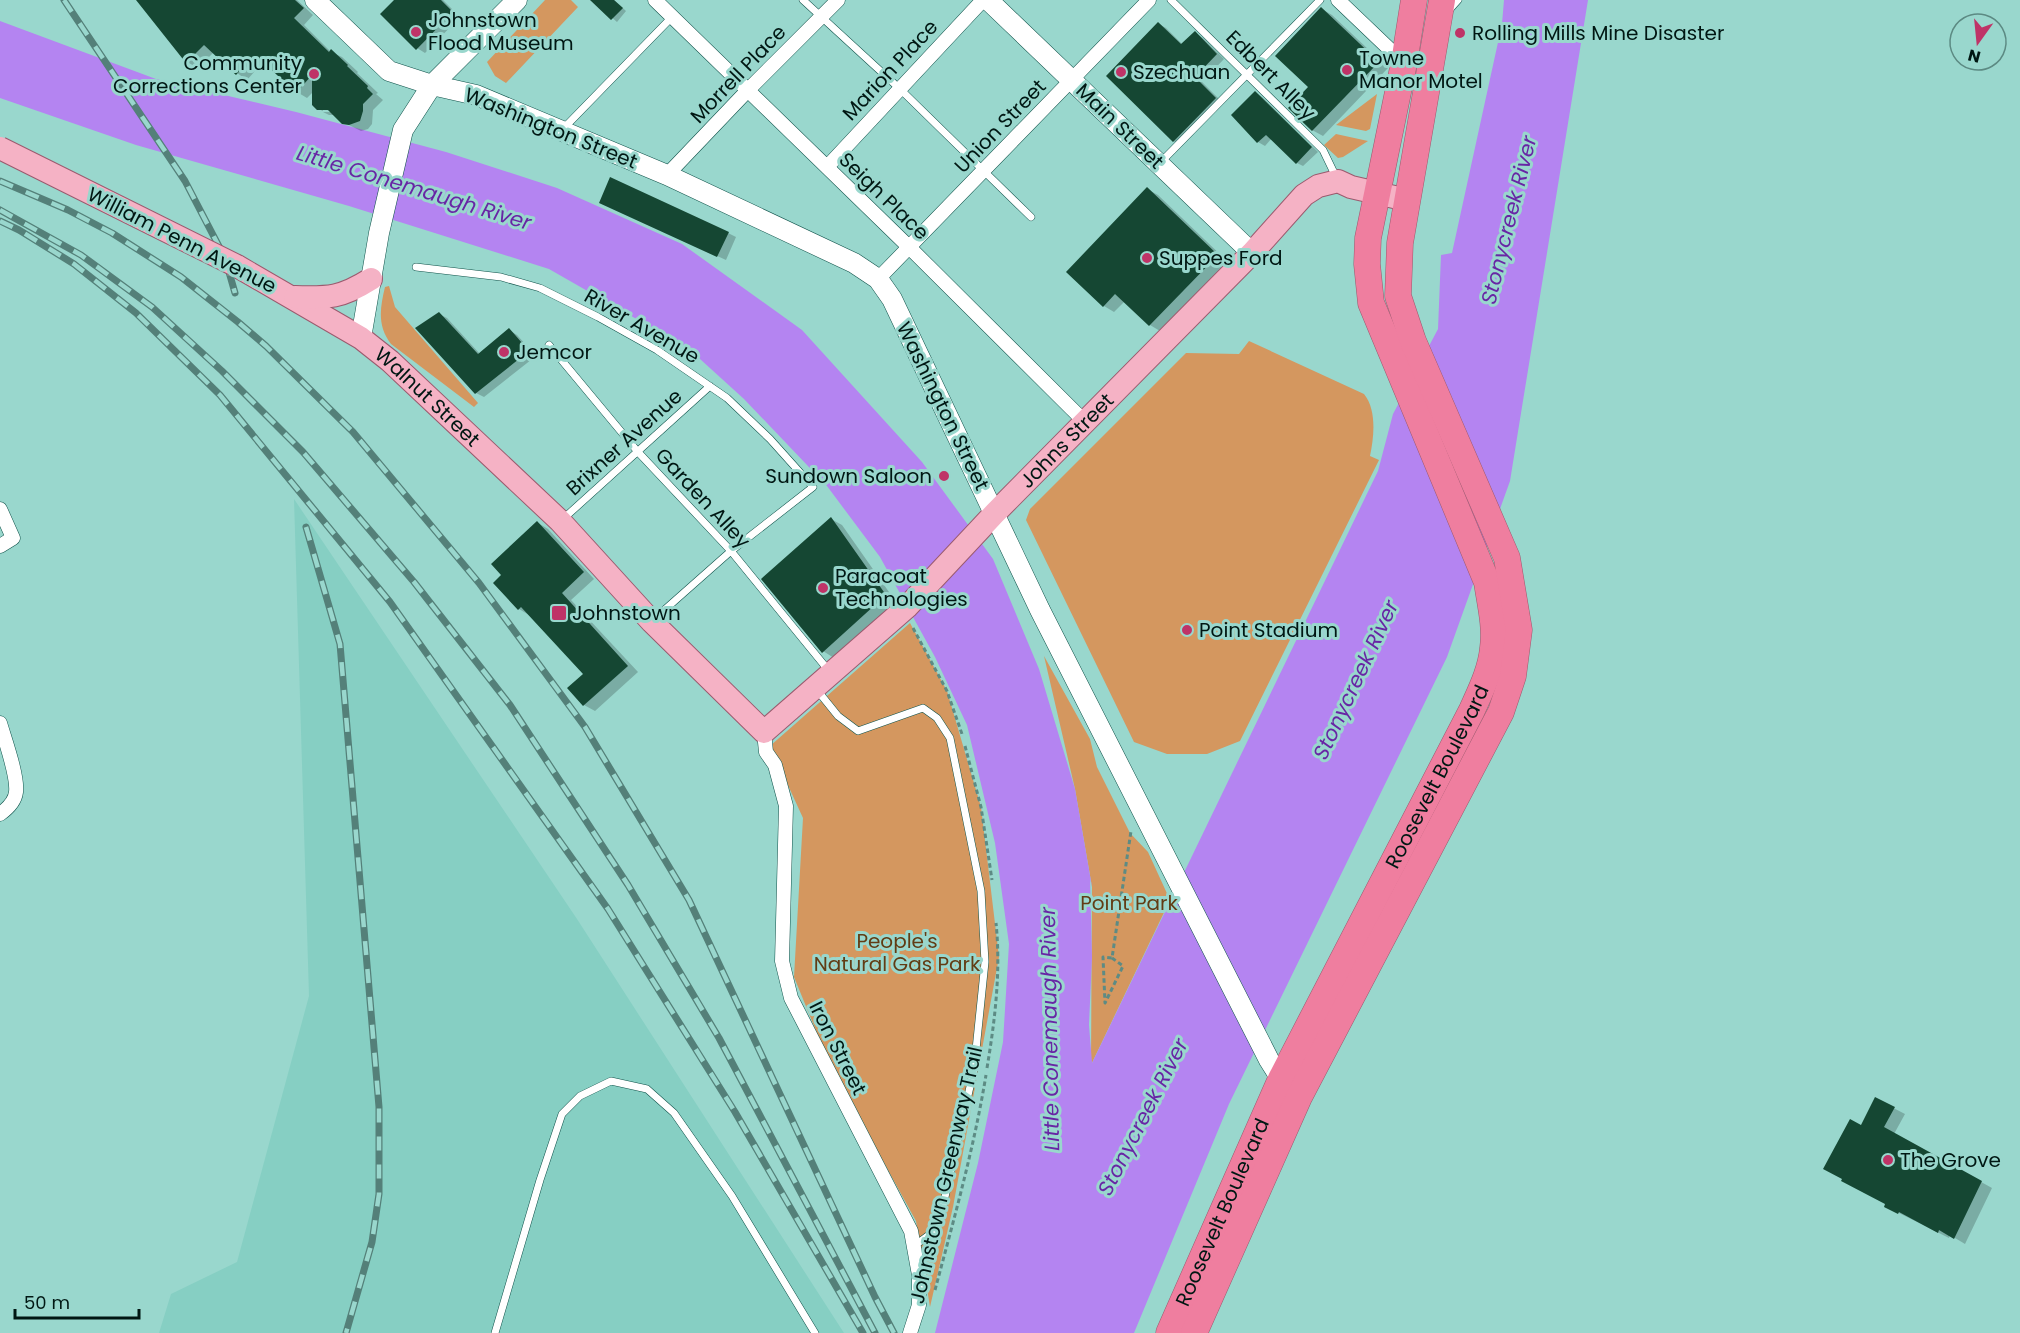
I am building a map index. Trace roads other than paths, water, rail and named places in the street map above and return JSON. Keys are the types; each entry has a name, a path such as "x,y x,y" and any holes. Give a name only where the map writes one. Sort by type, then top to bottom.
{"highway":[{"path":"1378,195 1414,0"},
{"path":"1407,200 1441,10"},
{"name":"Roosevelt Boulevard","path":"1169,1333 1283,1079 1472,710 1485,680 1493,647 1488,582 1371,303 1367,264 1368,238 1378,195"},
{"name":"Roosevelt Boulevard","path":"1194,1333 1283,1079 1501,712 1513,676 1519,630 1507,558 1413,341 1398,296 1400,243 1407,200"}],"main road":[{"name":"Washington Street","path":"315,0 389,71 432,85 476,95 667,175 854,263 878,279 892,299 1040,610 1173,873 1283,1079"},
{"name":"Walnut Street","path":"517,0 432,85 403,130 379,233 360,338 390,361 560,521 651,622 764,732"},
{"name":"Main Street","path":"988,0 1252,252"},
{"name":"William Penn Avenue","path":"0,148 237,266 360,338"},
{"path":"1338,181 1378,195 1407,200"},
{"name":"Johns Street","path":"764,732 905,608 995,513 1252,252 1304,195 1318,186 1338,181"},
{"path":"290,297 336,297 353,291 371,279"}],"street":[{"name":"Seigh Place","path":"655,0 1085,422"},
{"name":"Morrell Place","path":"667,175 838,0"},
{"name":"Marion Place","path":"826,167 983,0"},
{"name":"Union Street","path":"878,279 1149,0"},
{"path":"1338,0 1404,63"},
{"path":"0,509 13,538 0,546"},
{"path":"0,723 16,783 16,794 2,813"},
{"name":"Iron Street","path":"764,732 766,752 775,765 786,806 782,961 791,998 911,1231 919,1275 920,1305 910,1333"}],"lane":[{"path":"803,0 900,88 985,169 1031,217"},
{"name":"Edbert Alley","path":"1171,0 1323,150 1338,181"},
{"path":"1159,164 1320,0"},
{"path":"1441,10 1458,0"},
{"path":"562,131 672,17"},
{"name":"River Avenue","path":"416,267 501,277 540,288 657,350 727,398 770,439 813,487 731,551"},
{"name":"Garden Alley","path":"549,345 638,452 731,551 823,681 838,716 858,731 923,708 937,718 950,738 981,891 985,963 974,1069 940,1219 933,1232 914,1246"},
{"name":"Brixner Avenue","path":"560,521 710,386"},
{"path":"651,622 731,551"},
{"path":"495,1333 562,1114 580,1096 611,1081 647,1089 674,1113 732,1196 815,1333"}],"water":[{"path":"1504,0 1588,0 1510,481 1447,657 1229,1104 1134,1333 935,1333 978,1163 1003,1042 1009,944 995,843 967,725 935,657 880,557 827,486 744,399 689,349 549,269 349,206 136,145 0,98 0,21 156,79 296,112 446,152 557,188 682,244 802,330 922,462 993,559 1039,669 1075,789 1092,887 1090,879 1092,957 1089,1025 1092,1063 1378,471 1393,414 1438,329 1441,255 1452,253 1502,24"}],"railway":[{"path":"64,0 185,181 225,258 235,293"},
{"path":"0,181 68,210 112,233 181,277 238,322 266,346 353,432 479,583 585,727 689,900 894,1333"},
{"path":"0,210 81,255 152,307 222,371 303,452 414,582 510,705 628,885 719,1038 875,1333"},
{"path":"0,221 74,264 136,313 220,395 390,602 608,909 735,1112 863,1333"},
{"path":"306,527 340,644 379,1107 379,1194 372,1242 346,1333"}],"place":[{"name":"Johnstown Flood Museum","path":"416,32"},
{"name":"Rolling Mills Mine Disaster","path":"1460,33"},
{"name":"Towne Manor Motel","path":"1347,70"},
{"name":"Szechuan","path":"1121,72"},
{"name":"Community Corrections Center","path":"314,74"},
{"name":"Suppes Ford","path":"1147,258"},
{"name":"Jemcor","path":"504,352"},
{"name":"Sundown Saloon","path":"944,476"},
{"name":"Paracoat Technologies","path":"823,588"},
{"name":"Johnstown","path":"559,613"},
{"name":"Point Stadium","path":"1187,630"},
{"name":"The Grove","path":"1888,1160"}],"water label":[{"name":"Little Conemaugh River","path":"414,188"},
{"name":"Stonycreek River","path":"1509,220"},
{"name":"Stonycreek River","path":"1356,680"},
{"name":"Little Conemaugh River","path":"1050,1029"},
{"name":"Stonycreek River","path":"1143,1117"}],"park label":[{"name":"Point Park","path":"1129,903"},
{"name":"People's Natural Gas Park","path":"897,952"}]}
